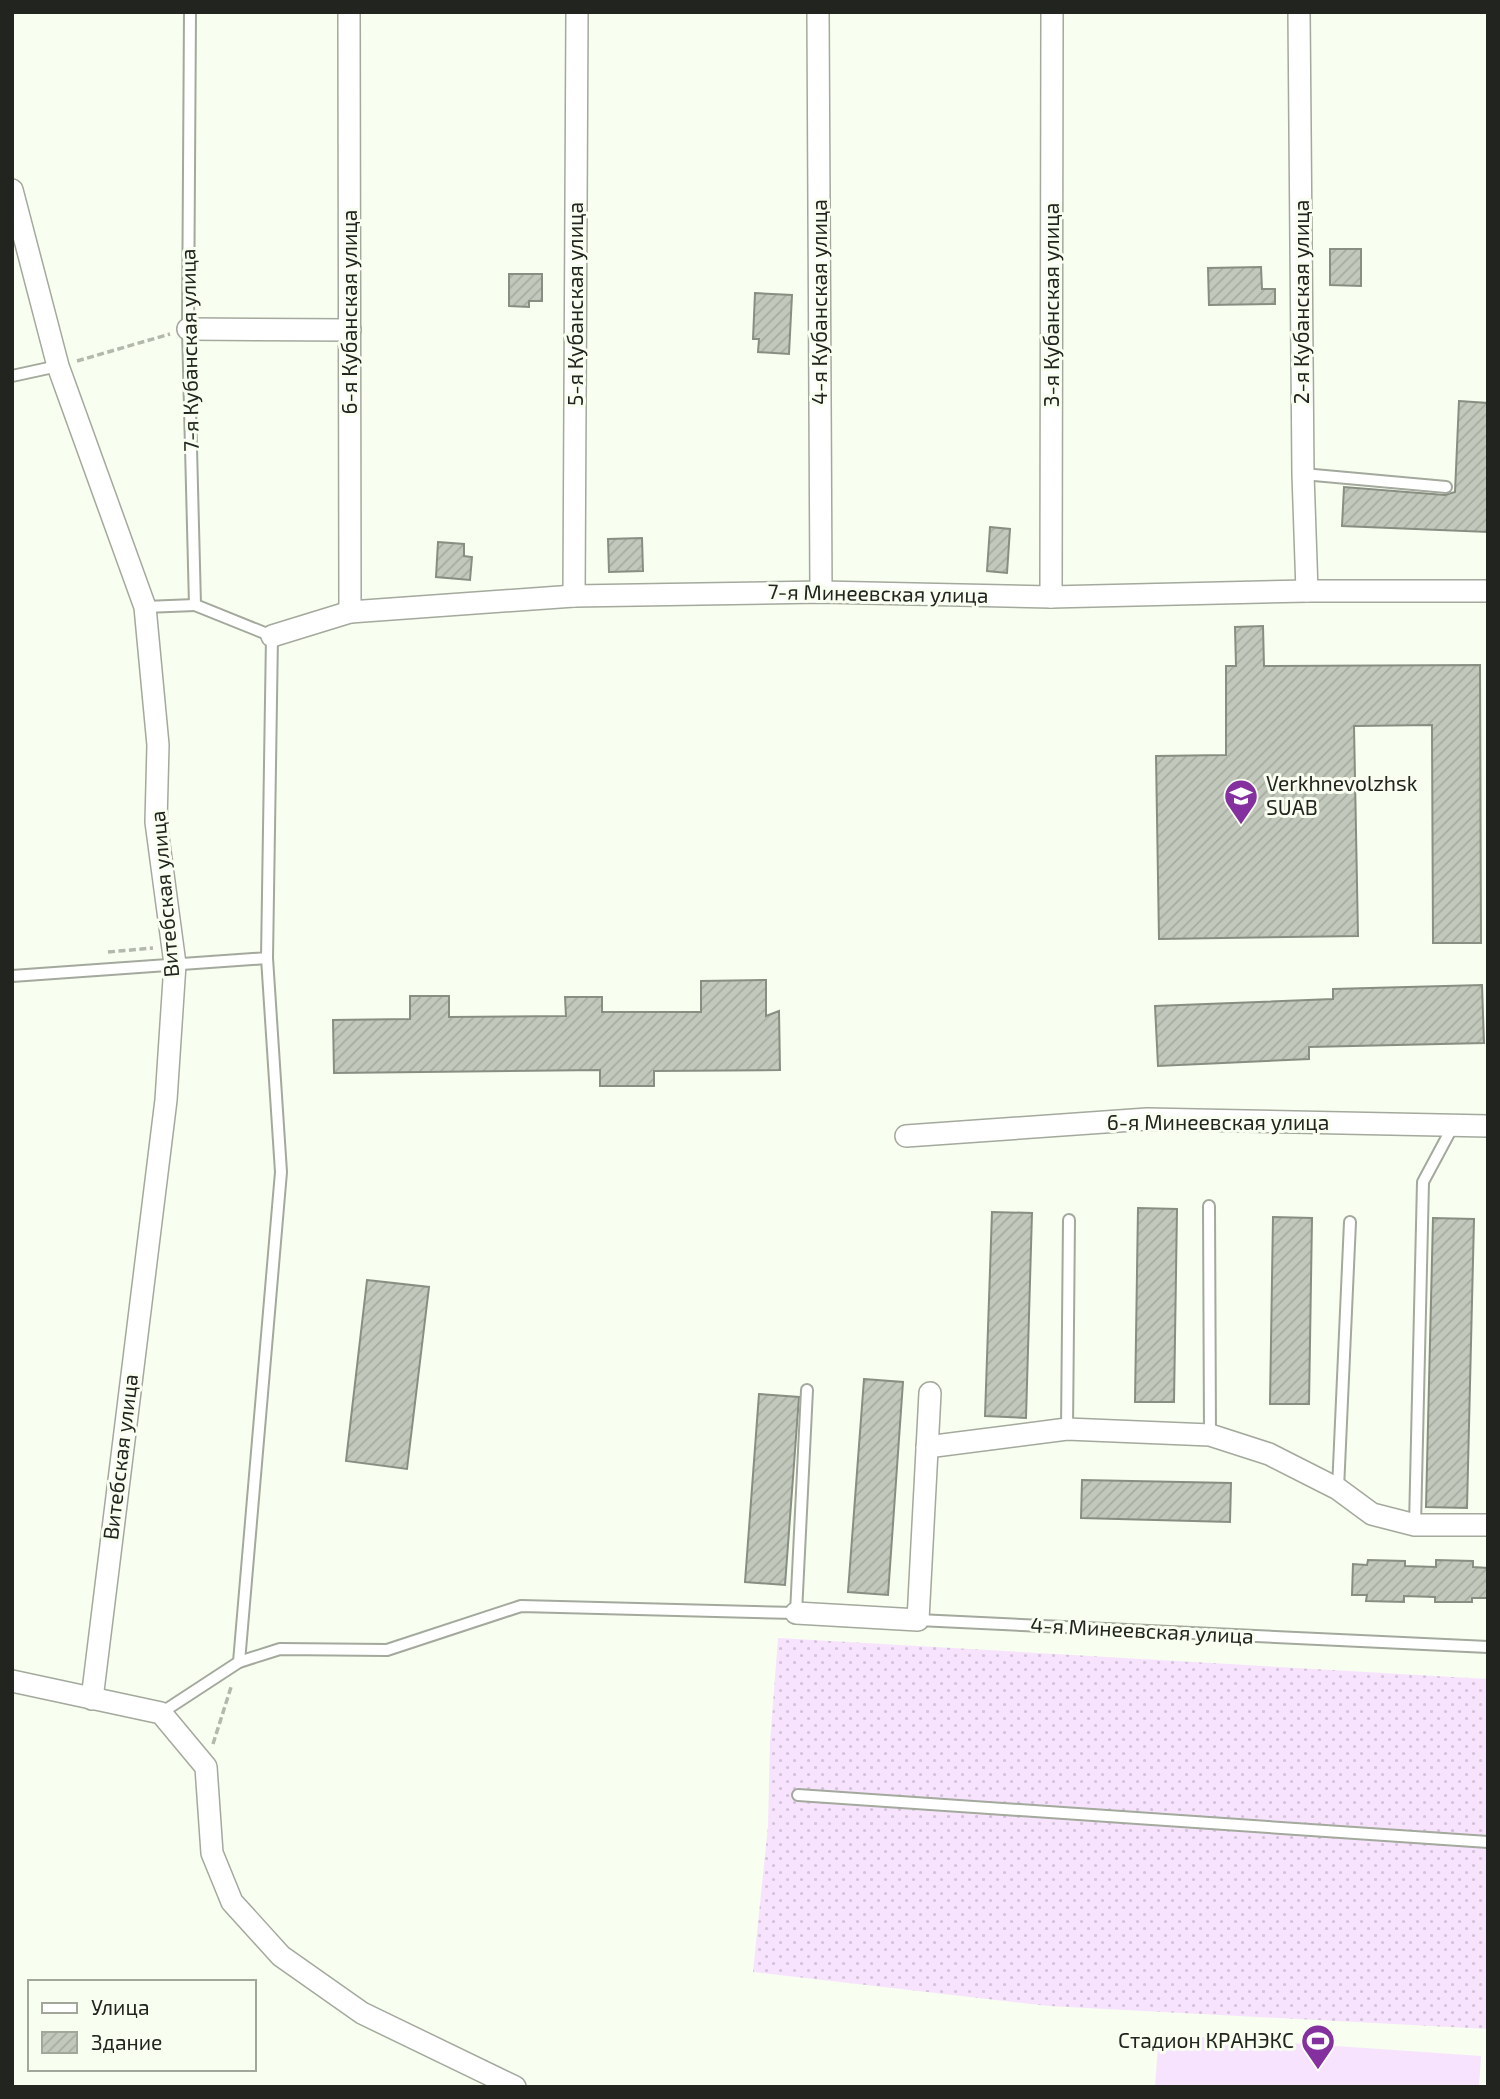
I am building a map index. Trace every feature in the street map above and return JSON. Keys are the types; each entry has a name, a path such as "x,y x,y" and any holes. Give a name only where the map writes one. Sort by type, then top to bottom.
{"street":[{"name":"6-я Кубанская улица","path":"349,12 350,612"},
{"name":"5-я Кубанская улица","path":"574,596 577,12"},
{"name":"4-я Кубанская улица","path":"818,12 821,592"},
{"name":"3-я Кубанская улица","path":"1051,597 1052,12"},
{"name":"2-я Кубанская улица","path":"1299,12 1303,474 1307,591"},
{"name":"Витебская улица","path":"12,190 58,366 145,607 158,745 156,822 175,964 166,1100 92,1699"},
{"path":"188,329 350,330"},
{"name":"7-я Минеевская улица","path":"272,636 350,612 574,596 821,592 1051,597 1307,591 1488,591"},
{"name":"6-я Минеевская улица","path":"906,1136 1147,1119 1488,1126"},
{"path":"918,1620 930,1393"},
{"path":"927,1447 1067,1429 1210,1435 1269,1454 1338,1489 1372,1514 1415,1525 1488,1525"},
{"name":"4-я Минеевская улица","path":"796,1613 918,1620"},
{"path":"12,1681 161,1713 206,1767 212,1853 232,1902 281,1956 362,2013 514,2087"}],"lane":[{"name":"7-я Кубанская улица","path":"190,12 188,329 195,604"},
{"path":"12,376 58,366"},
{"path":"1303,474 1446,487"},
{"path":"145,607 195,604 272,636 267,958 281,1172 239,1662"},
{"path":"12,976 267,958"},
{"path":"1415,1525 1423,1182 1454,1125"},
{"path":"1209,1206 1210,1435"},
{"path":"1067,1429 1069,1220"},
{"path":"1338,1489 1350,1222"},
{"path":"161,1713 239,1662 280,1648 387,1650 521,1606 796,1613 807,1390"},
{"name":"4-я Минеевская улица","path":"918,1620 1488,1647"},
{"path":"798,1795 1488,1842"}],"path":[{"path":"58,366 188,329"},
{"path":"206,1767 239,1662"}],"shaded area":[{"path":"778,1638 1488,1679 1488,2029 1049,2006 753,1972 768,1826 770,1743"},
{"name":"Стадион КРАНЭКС","path":"1159,2034 1481,2056 1479,2087 1155,2087"}],"building":[{"path":"1330,249 1361,249 1361,286 1330,285"},
{"path":"1261,267 1262,289 1275,289 1275,304 1209,305 1208,268"},
{"path":"509,274 542,274 542,301 529,301 529,307 509,306"},
{"path":"755,293 792,295 789,354 758,352 759,339 753,339"},
{"path":"1459,401 1488,403 1488,532 1342,526 1344,487 1445,495 1455,492"},
{"path":"990,527 1010,529 1007,573 987,571"},
{"path":"642,538 643,571 609,572 608,539"},
{"path":"438,542 464,544 464,556 472,557 470,580 436,577"},
{"path":"1263,626 1264,666 1480,665 1481,943 1433,943 1432,725 1354,726 1358,936 1159,939 1156,756 1226,755 1226,666 1236,666 1235,627"},
{"path":"766,980 766,1016 779,1011 780,1070 654,1071 654,1086 600,1086 600,1070 334,1073 333,1020 410,1019 410,996 449,996 449,1017 566,1016 565,997 602,997 602,1012 701,1012 701,981"},
{"path":"1482,985 1484,1043 1309,1047 1309,1059 1158,1066 1155,1006 1333,999 1333,989"},
{"path":"1138,1208 1177,1209 1174,1402 1135,1402"},
{"path":"992,1212 1032,1213 1026,1418 985,1416"},
{"path":"1273,1217 1312,1218 1309,1404 1270,1404"},
{"path":"1433,1218 1474,1219 1467,1508 1426,1507"},
{"path":"367,1280 429,1287 407,1469 346,1461"},
{"path":"864,1379 903,1382 888,1595 848,1592"},
{"path":"759,1394 799,1397 785,1585 745,1582"},
{"path":"1082,1480 1231,1483 1230,1522 1081,1518"},
{"path":"1368,1560 1405,1561 1405,1566 1436,1567 1436,1560 1473,1561 1473,1567 1488,1568 1488,1598 1472,1598 1472,1602 1435,1602 1435,1597 1404,1596 1404,1602 1366,1601 1367,1595 1352,1595 1353,1564 1367,1565"}],"place":[{"name":"Verkhnevolzhsk SUAB","path":"1241,826"},
{"name":"Стадион КРАНЭКС","path":"1318,2071"}]}
